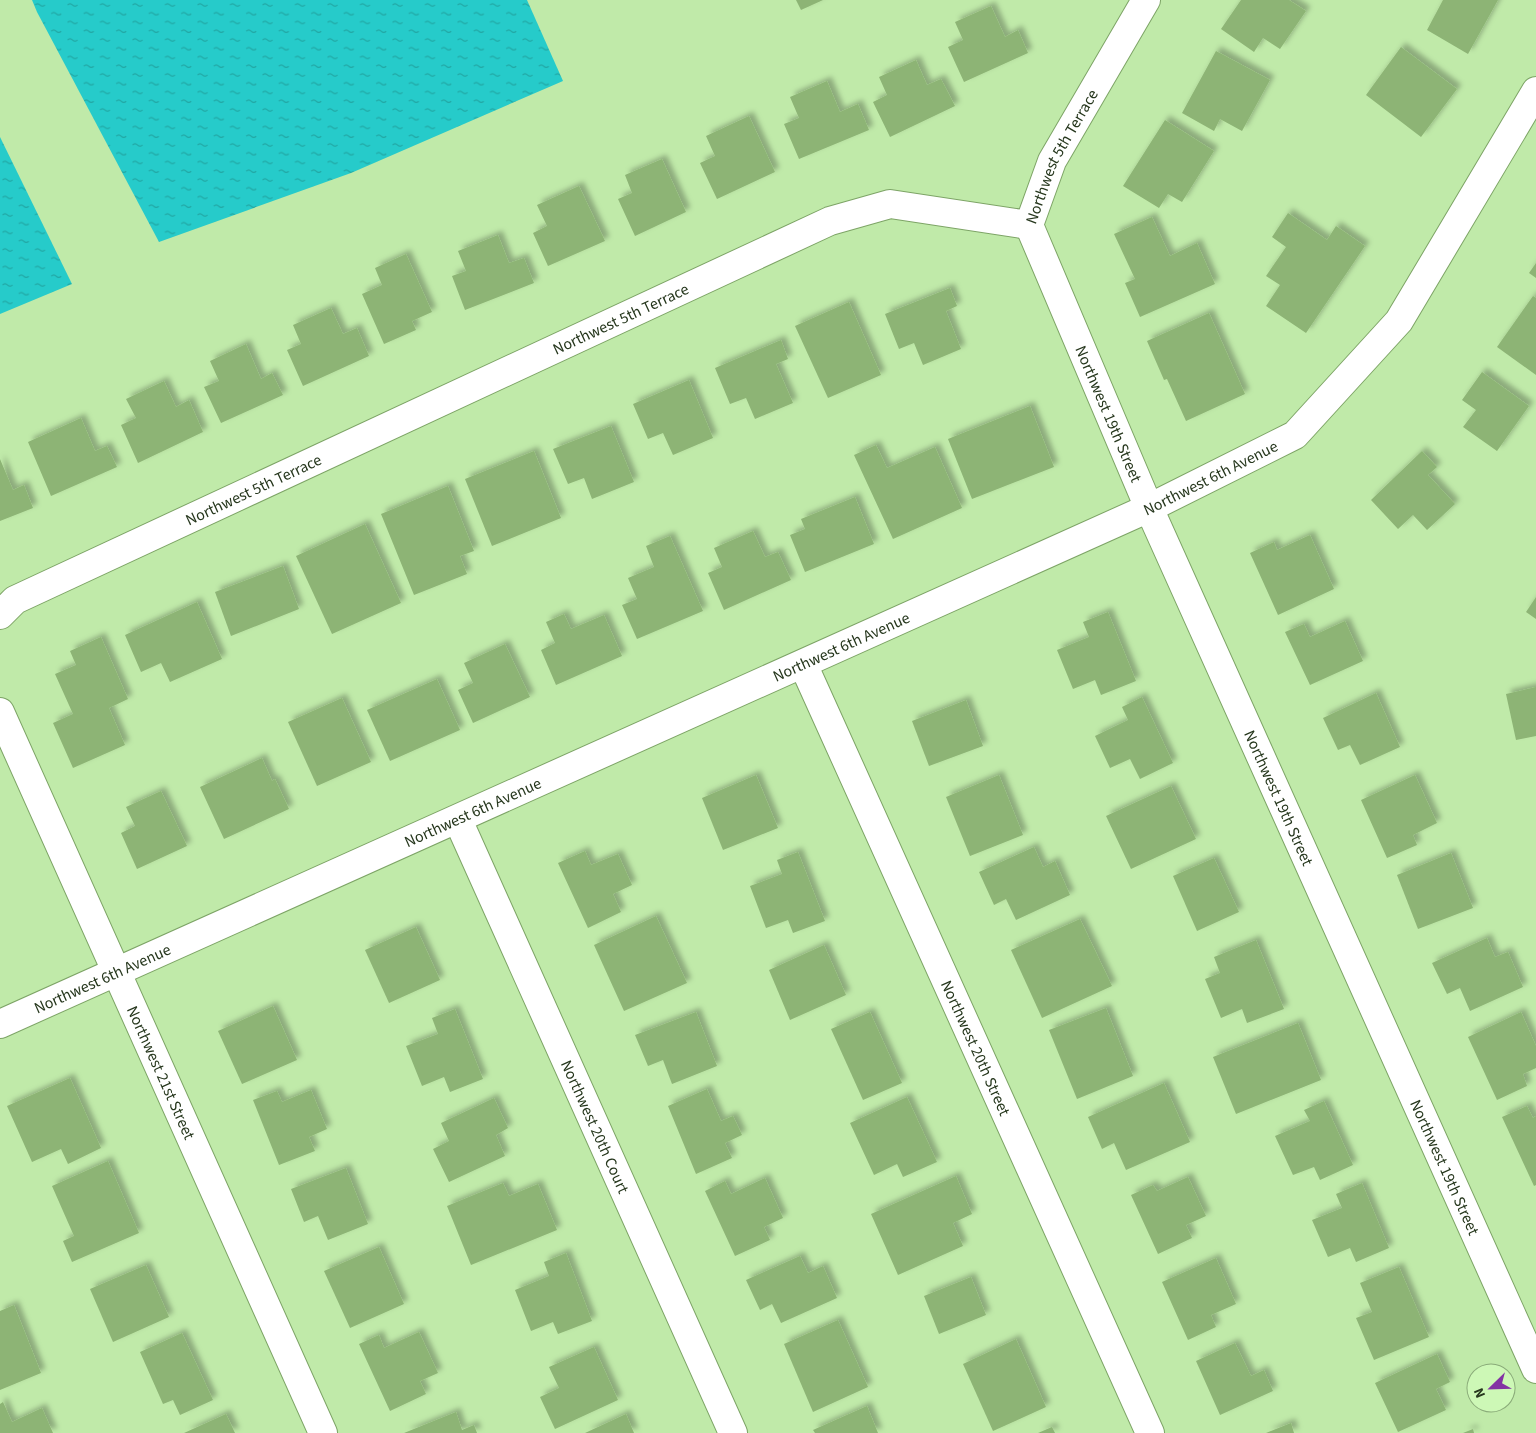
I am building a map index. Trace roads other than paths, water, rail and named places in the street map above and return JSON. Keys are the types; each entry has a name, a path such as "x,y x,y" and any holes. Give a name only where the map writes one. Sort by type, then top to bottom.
{"street":[{"name":"Northwest 5th Terrace","path":"0,615 15,600 830,221 890,204 1029,225 1052,161 1146,0"},
{"name":"Northwest 6th Avenue","path":"0,1024 458,820 1149,508 1295,435 1399,321 1536,92"},
{"name":"Northwest 19th Street","path":"1029,225 1149,508 1536,1369"},
{"name":"Northwest 20th Street","path":"803,664 1150,1433"},
{"name":"Northwest 21st Street","path":"0,712 323,1433"},
{"name":"Northwest 20th Court","path":"458,820 734,1433"}],"water":[{"path":"32,0 527,0 563,81 351,173 159,242"},
{"path":"0,137 72,284 0,314"}]}
